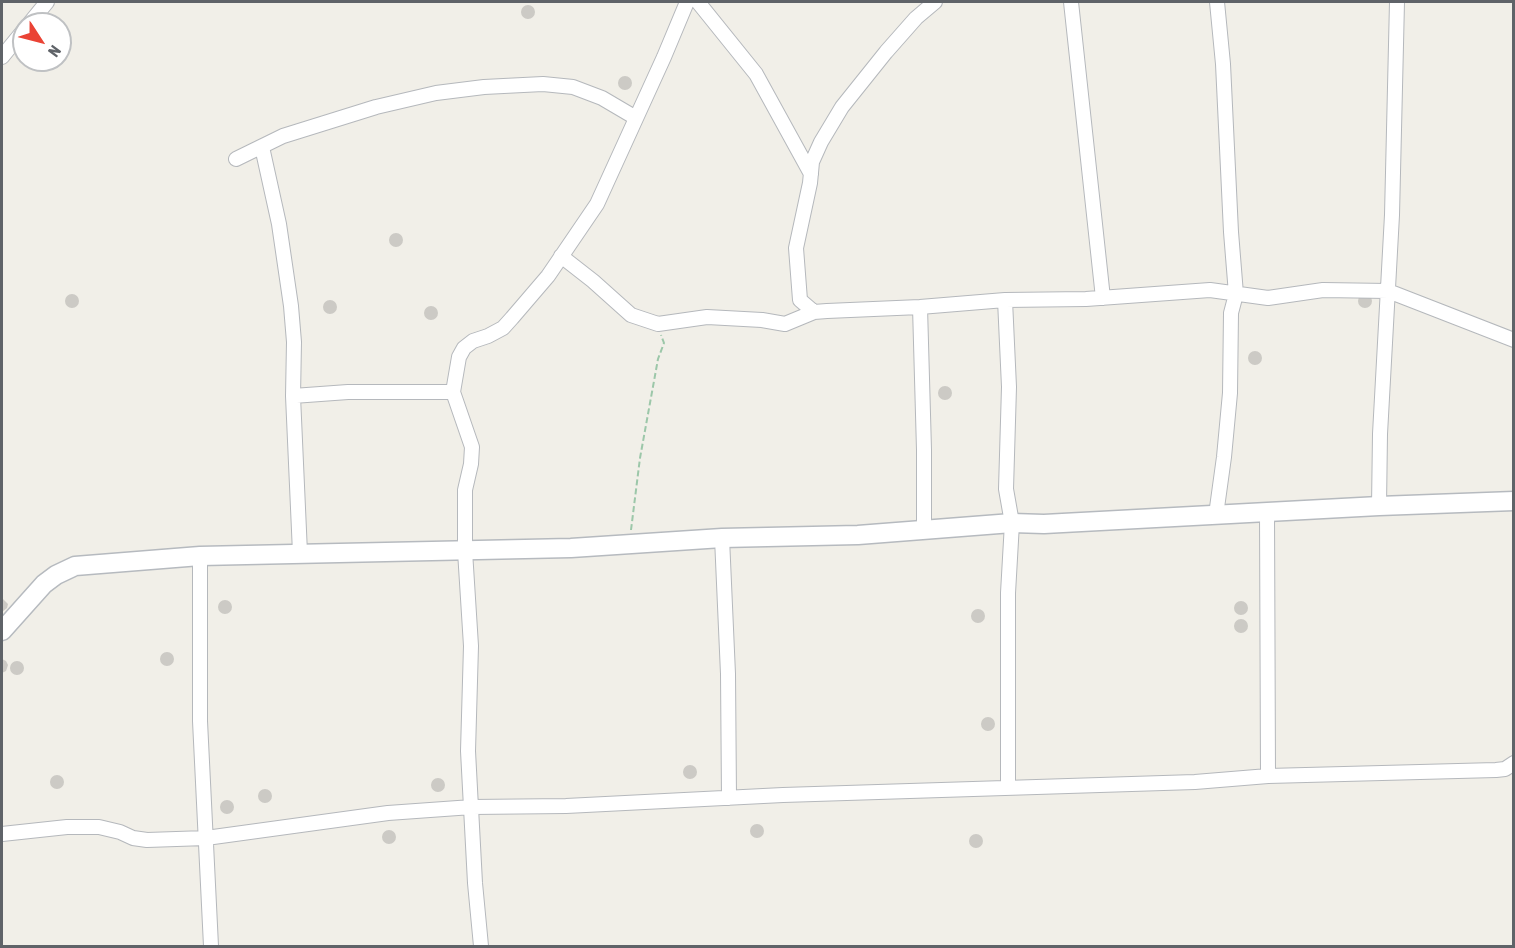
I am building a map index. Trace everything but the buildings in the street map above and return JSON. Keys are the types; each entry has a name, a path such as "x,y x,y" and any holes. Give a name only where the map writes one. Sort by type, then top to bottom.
{"street":[{"path":"482,946 475,883 468,751 471,646 465,551 465,490 472,447 453,392 459,357 464,348 473,341 503,328 528,300 597,204 687,2"},
{"path":"698,2 756,74 811,174"},
{"path":"814,312 800,300 796,248 812,162 821,142 842,108 886,52 916,18 935,2"},
{"path":"1071,2 1102,298"},
{"path":"1215,515 1224,457 1230,393 1231,313 1236,294 1223,64 1217,2"},
{"path":"1379,506 1380,434 1392,215 1397,2"},
{"path":"2,57 12,45"},
{"path":"236,159 292,133 376,107 436,93 484,87 543,84 573,87 602,98 636,118"},
{"path":"262,147 279,224 291,306 294,342 292,396 300,553"},
{"path":"561,256 631,315 639,320 658,324 707,317 762,320 785,324 814,312 1005,300 1102,298 1209,290 1268,298 1323,290 1388,291 1514,340"},
{"path":"1005,300 1009,387 1006,489 1012,523 1008,593 1008,787"},
{"path":"920,307 924,531"},
{"path":"292,396 348,392 453,392"},
{"path":"2,631 45,584 56,574 70,567 200,556 465,551 722,538 858,535 1012,523 1044,524 1514,501"},
{"path":"1267,513 1268,777"},
{"path":"722,538 729,674 729,798"},
{"path":"200,556 200,721 211,946"},
{"path":"2,834 67,827 99,827 147,840 206,838 388,813 472,807 566,806 620,802 1496,770 1505,769 1514,763"}],"path":[{"path":"629,544 640,458 658,359 664,343 658,324"}]}
